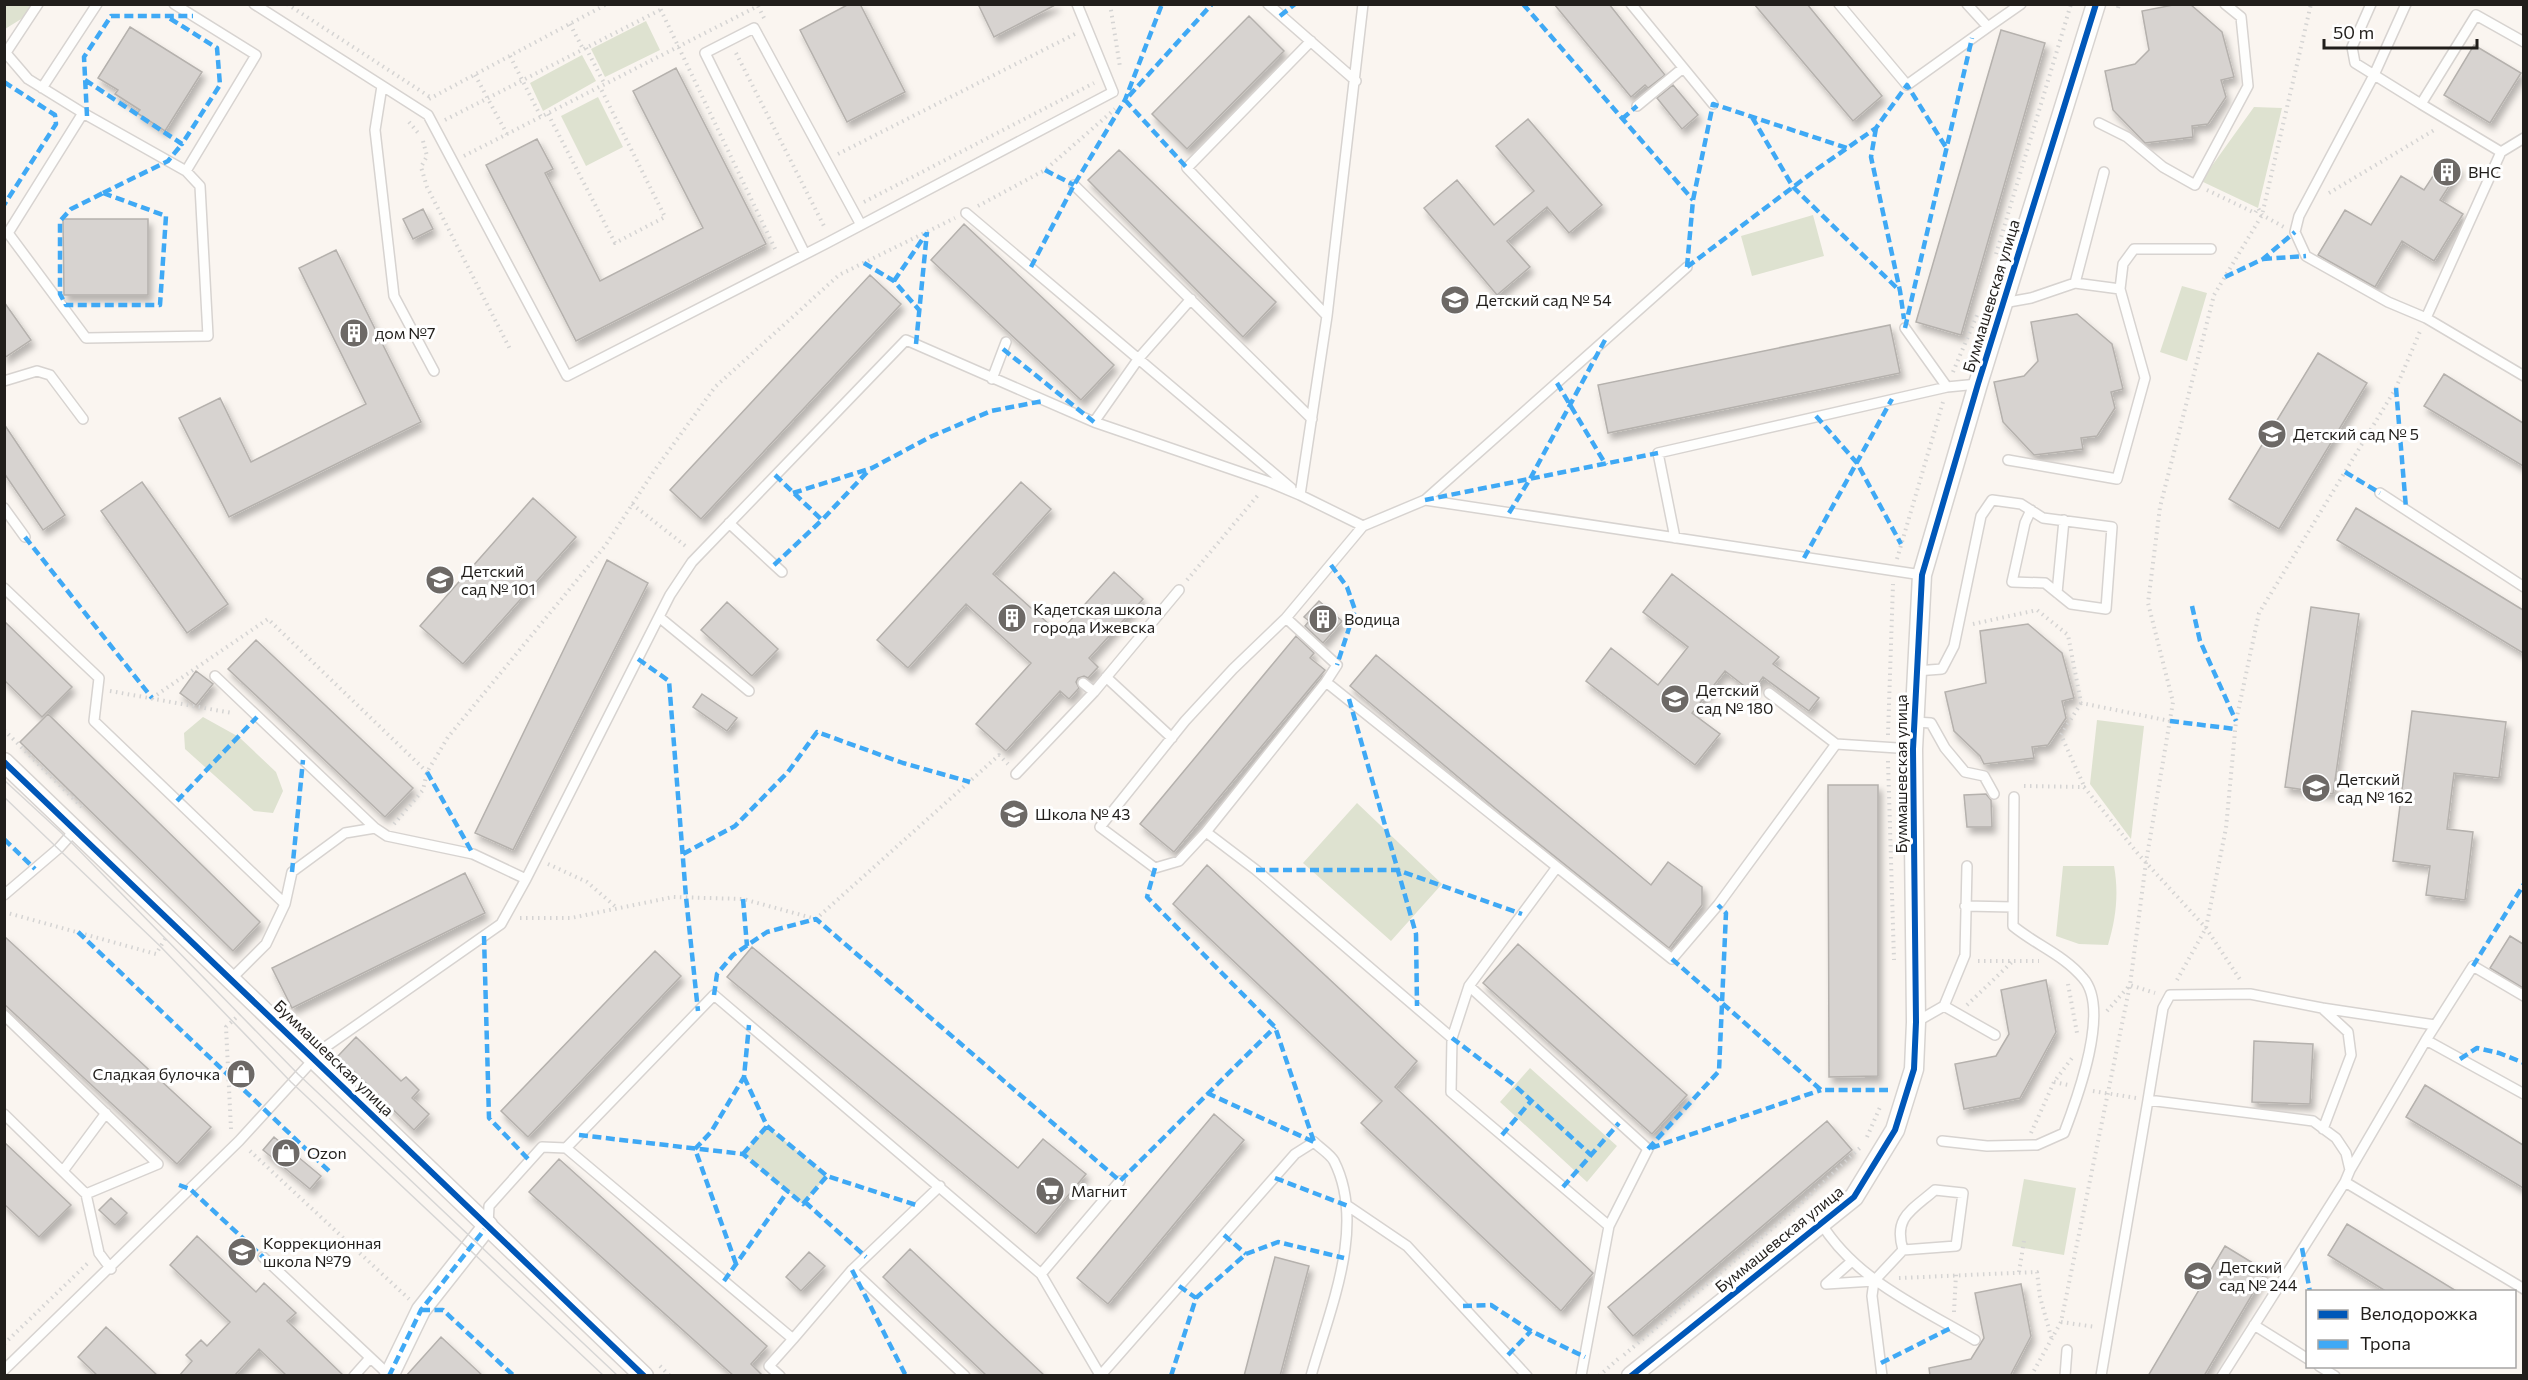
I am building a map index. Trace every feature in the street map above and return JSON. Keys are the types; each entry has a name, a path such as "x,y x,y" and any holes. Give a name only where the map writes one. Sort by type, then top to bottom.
{"street":[{"name":"Буммашевская улица","path":"1630,1376 1854,1197 1895,1130 1914,1069 1916,1022 1913,749 1922,575 1978,384 2096,4"},
{"name":"Буммашевская улица","path":"4,762 644,1376"},
{"path":"389,1375 421,1310 488,1226"}],"lane":[{"path":"38,4 6,51 28,79 186,171 200,186 208,336 86,338 8,232 83,113"},
{"path":"42,88 97,4"},
{"path":"174,4 256,55 186,171"},
{"path":"254,4 428,115 567,376 803,250 861,225 1113,92 1077,4"},
{"path":"1268,4 1356,81"},
{"path":"1300,495 1327,316 1356,81 1363,4"},
{"path":"1631,4 1713,104"},
{"path":"1839,4 1906,85 2020,4"},
{"path":"1967,4 1988,27"},
{"path":"2099,123 2127,137 2163,167 2195,185 2248,86 2241,17 2225,4"},
{"path":"2371,4 2352,48 2355,63 2501,152"},
{"path":"2406,4 2374,75 2304,208 2295,232 2306,256 2388,302 2427,318 2523,376"},
{"path":"2421,104 2476,15 2523,42"},
{"path":"803,250 705,53 754,28 861,225"},
{"path":"1311,41 1187,168 1327,316"},
{"path":"1637,106 1683,68"},
{"path":"382,86 375,130 394,296 434,371"},
{"path":"2427,318 2501,152 2523,139"},
{"path":"2075,284 2104,172"},
{"path":"1074,184 1311,419"},
{"path":"966,213 1300,495"},
{"path":"2008,460 2117,478 2145,378 2120,289 2123,264 2134,249 2211,249"},
{"path":"1286,618 1337,665 1326,682 1206,832 1179,861 1155,868 1100,827 1172,738 1233,669 1286,618 1363,526 1425,500 1687,267"},
{"path":"2004,303 2031,298 2075,284 2120,289"},
{"path":"1094,422 1139,358 1191,299"},
{"path":"1905,328 1947,387"},
{"path":"4,1370 111,1269 239,1141 324,1048 501,924 537,858 670,595 698,555 906,340 1094,422 1269,482 1363,526"},
{"path":"992,379 1006,342"},
{"path":"4,381 37,371 50,375 83,419"},
{"path":"1675,538 1658,453 1947,387 1978,384"},
{"path":"2380,493 2523,587"},
{"path":"1425,500 1922,575"},
{"path":"1916,671 1942,669 1954,646 1981,516 1992,500 2021,504 2031,510 2043,518 2112,527 2106,609 2071,604 2045,583 2012,582 2025,523 2031,510"},
{"path":"4,508 25,537"},
{"path":"2057,593 2064,520"},
{"path":"729,523 782,572"},
{"path":"4,588 99,678 94,721 285,904"},
{"path":"1016,774 1094,692 1179,590"},
{"path":"659,617 749,691"},
{"path":"215,676 375,828 387,836 472,854 526,879"},
{"path":"1106,678 1172,738"},
{"path":"1326,682 1672,959 1718,905 1836,744"},
{"path":"1083,683 1094,692"},
{"path":"1769,693 1836,744 1913,749"},
{"path":"1915,722 1931,723 1945,747 1965,771 1984,776 1992,790"},
{"path":"1942,1141 1987,1146 2037,1145 2064,1133 2080,1089 2095,1028 2086,980 2063,958 2028,939 2013,926 2014,797"},
{"path":"231,979 266,944 285,904 292,872 345,833 375,828"},
{"path":"4,895 59,848 75,830"},
{"path":"1206,832 1256,870 1452,1038"},
{"path":"1916,1022 1944,1006 1965,955 1967,866"},
{"path":"1557,867 1469,986 1452,1038 1451,1092 1609,1226"},
{"path":"1965,906 2013,907"},
{"path":"2222,1376 2345,1182 2435,1024 2473,966 2523,996"},
{"path":"1469,986 1648,1149 1609,1226 1581,1376"},
{"path":"566,1148 714,994 1041,1274 1100,1375 1294,1154 1314,1142 1334,1160 1348,1206 1344,1258 1311,1376"},
{"path":"2101,1376 2107,1329 2163,1008 2170,994 2250,994 2322,1008 2435,1024"},
{"path":"1944,1006 1995,1035"},
{"path":"2322,1008 2348,1032 2351,1055 2323,1129"},
{"path":"4,1015 159,1164 86,1194"},
{"path":"2426,1040 2523,1094"},
{"path":"2148,1100 2313,1121 2336,1138 2346,1153 2350,1170"},
{"path":"63,1171 106,1113"},
{"path":"4,1114 86,1194 99,1253 111,1269"},
{"path":"488,1226 489,1206 542,1147 566,1148 793,1339"},
{"path":"1041,1274 1120,1181"},
{"path":"2345,1182 2523,1288"},
{"path":"780,1376 769,1366 852,1270 940,1186"},
{"path":"1882,1376 1872,1296 1874,1281 1903,1250 1956,1246 1963,1193 1935,1190 1905,1217 1898,1233 1903,1250"},
{"path":"1348,1206 1407,1246 1527,1376"},
{"path":"1821,1223 1834,1244 1874,1281 1975,1340"},
{"path":"263,1257 389,1375"},
{"path":"1852,1261 1826,1284 1874,1281"},
{"path":"852,1270 965,1376"},
{"path":"2254,1325 2306,1358"},
{"path":"2065,1376 2067,1350"},
{"path":"354,1376 370,1358"},
{"path":"2322,1368 2335,1376"}],"path":[{"path":"287,4 432,98 436,105"},
{"path":"511,351 427,187 421,167 427,156 424,142 417,130 403,116 394,111 432,98 607,4"},
{"path":"658,4 779,257 803,250"},
{"path":"1110,4 1120,68"},
{"path":"1996,256 2071,4"},
{"path":"2031,1376 2061,1322 2130,984 2146,862 2173,702 2148,603 2160,507 2214,296 2262,215 2311,4"},
{"path":"463,157 758,6 769,27"},
{"path":"444,120 660,10"},
{"path":"548,114 615,243 665,217 585,48 570,24"},
{"path":"840,165 835,155 1078,32"},
{"path":"736,53 827,232 843,224 860,203 1100,80"},
{"path":"510,56 541,117"},
{"path":"476,75 507,134"},
{"path":"375,828 393,825 423,790 427,772 448,737 605,546 715,387 839,275 966,213 1045,170 1116,108"},
{"path":"440,113 449,129"},
{"path":"2304,208 2450,121"},
{"path":"458,148 469,167"},
{"path":"2195,185 2254,213 2258,208 2262,215 2295,232"},
{"path":"1894,966 1887,748 1893,572 1947,387 1978,313"},
{"path":"2130,984 2161,995 2170,994 2206,928 2226,828 2236,721 2259,613 2396,388 2427,318"},
{"path":"1179,590 1269,482"},
{"path":"632,504 698,555"},
{"path":"1958,626 2037,610 2068,635 2081,703 2061,735 2084,787 2146,862 2206,928 2250,994"},
{"path":"152,698 268,619 427,772"},
{"path":"98,689 257,717"},
{"path":"2081,703 2170,721"},
{"path":"504,918 571,918 673,897 743,899 816,920 999,755 1016,774"},
{"path":"1992,790 2084,787"},
{"path":"537,858 588,882 617,908"},
{"path":"4,912 156,954 170,934"},
{"path":"1958,1014 2013,961"},
{"path":"1962,962 2047,961"},
{"path":"2068,982 2078,1036"},
{"path":"242,1011 226,1027 230,1127 239,1141 421,1310"},
{"path":"2055,1082 2080,1089 2148,1100"},
{"path":"1599,1376 1796,1208 1863,1145 1884,1099"},
{"path":"2019,1272 2024,1241"},
{"path":"1874,1281 1956,1274 2037,1272 2040,1297 2052,1340 2067,1350"},
{"path":"1953,1327 1956,1274"},
{"path":"2061,1322 2107,1329"}],"green space":[{"path":"5,5 34,5 26,16 5,29"},
{"path":"646,21 660,50 605,77 591,49"},
{"path":"582,55 596,81 543,111 530,83"},
{"path":"598,97 623,147 586,166 561,116"},
{"path":"2254,107 2282,108 2258,208 2201,181"},
{"path":"1813,215 1824,256 1752,276 1741,236"},
{"path":"2182,286 2207,293 2187,361 2160,352"},
{"path":"203,717 239,737 276,772 283,791 273,813 254,811 185,749 184,733"},
{"path":"2097,720 2144,726 2131,839 2090,784"},
{"path":"1357,803 1442,884 1391,941 1303,863"},
{"path":"2063,866 2114,866 2116,906 2108,945 2079,944 2056,936"},
{"path":"1530,1068 1617,1146 1587,1182 1500,1102"},
{"path":"767,1126 827,1176 803,1204 743,1154"},
{"path":"2024,1179 2076,1188 2064,1255 2012,1246"}],"building":[{"path":"849,4 860,4 905,92 847,122 800,30"},
{"path":"978,4 1057,4 994,37"},
{"path":"1554,4 1609,4 1665,75 1648,88 1645,85 1631,97"},
{"path":"1754,4 1807,4 1882,96 1853,121"},
{"path":"2190,4 2222,32 2234,77 2221,80 2226,97 2208,124 2192,126 2193,137 2145,143 2113,110 2105,71 2135,64 2149,50 2142,11"},
{"path":"1249,16 1284,51 1187,149 1152,114"},
{"path":"130,27 202,72 165,131 137,113 140,110 115,94 118,90 98,78"},
{"path":"2001,30 2045,43 1961,335 1916,322"},
{"path":"2474,45 2521,73 2490,123 2444,95"},
{"path":"676,68 766,244 576,341 486,165 537,139 553,169 545,173 600,281 703,228 633,91"},
{"path":"1673,85 1698,115 1682,129 1657,98"},
{"path":"1528,119 1602,205 1569,233 1547,207 1507,241 1530,267 1497,295 1424,208 1457,180 1494,225 1534,191 1496,146"},
{"path":"1119,150 1276,302 1243,337 1088,180"},
{"path":"2444,159 2460,169 2440,200 2463,214 2434,261 2402,241 2375,287 2318,255 2345,210 2371,225 2401,176 2424,190"},
{"path":"423,209 433,229 413,239 403,219"},
{"path":"63,219 148,219 148,295 64,295"},
{"path":"964,224 1114,365 1081,400 931,260"},
{"name":"дом №7","path":"336,250 421,422 229,517 179,418 220,398 251,462 366,404 299,268"},
{"path":"870,275 901,304 701,519 670,490"},
{"path":"4,302 31,340 4,358"},
{"path":"2077,314 2112,344 2123,389 2111,392 2115,408 2097,436 2081,438 2083,449 2034,455 2003,422 1994,382 2024,376 2038,361 2031,322"},
{"path":"1890,325 1900,373 1608,433 1598,385"},
{"path":"2318,353 2367,383 2279,529 2229,499"},
{"path":"2444,374 2523,423 2523,466 2424,406"},
{"path":"4,424 65,515 43,530 4,473"},
{"path":"142,482 228,604 187,633 101,511"},
{"name":"Кадетская школа города Ижевска","path":"1021,482 1051,509 993,574 1059,633 1114,572 1143,599 1089,658 1098,667 1088,678 1084,676 1078,678 1076,682 1079,688 1069,699 1060,691 1006,751 976,724 1031,663 966,604 908,668 877,640"},
{"path":"533,498 576,537 463,664 420,626"},
{"path":"2356,508 2523,610 2523,653 2337,540"},
{"path":"607,560 648,583 513,850 475,833"},
{"path":"1672,574 1779,657 1773,664 1819,698 1809,711 1763,677 1752,692 1725,671 1692,713 1720,734 1695,765 1586,681 1611,648 1658,685 1688,647 1643,612"},
{"name":"Водица","path":"1319,601 1342,621 1323,643 1305,626 1309,621 1304,617"},
{"path":"727,602 778,649 752,676 701,630"},
{"path":"2311,607 2359,614 2333,794 2285,787"},
{"path":"4,621 72,687 42,717 4,680"},
{"path":"2028,624 2062,653 2074,698 2062,701 2066,718 2048,745 2032,747 2034,758 1984,764 1980,756 1954,731 1945,692 1986,683 1980,631"},
{"path":"1296,636 1314,653 1310,658 1325,670 1174,852 1140,824"},
{"path":"256,640 413,788 385,817 228,669"},
{"path":"1376,655 1651,885 1668,862 1702,887 1702,905 1669,948 1502,814 1350,686"},
{"path":"196,671 213,684 196,705 180,693"},
{"path":"702,694 737,718 727,731 693,707"},
{"path":"2412,711 2506,722 2499,778 2454,773 2447,829 2473,832 2465,900 2426,895 2430,866 2393,861"},
{"path":"48,714 260,922 233,951 20,742"},
{"path":"1828,785 1878,785 1878,1076 1829,1077"},
{"path":"1986,794 1991,800 1992,827 1967,827 1964,795"},
{"path":"1207,865 1417,1061 1395,1087 1593,1273 1561,1311 1361,1123 1382,1101 1173,904"},
{"path":"465,873 485,913 292,1008 272,968"},
{"path":"4,936 211,1127 177,1164 4,1004"},
{"path":"2510,936 2523,944 2523,988 2490,968"},
{"path":"1518,944 1687,1095 1652,1134 1483,983"},
{"path":"752,947 1018,1168 1043,1139 1086,1174 1036,1234 727,977"},
{"path":"655,951 681,976 528,1137 501,1111"},
{"path":"2046,980 2056,1032 2020,1098 1964,1109 1955,1064 1996,1056 2009,1034 2001,990"},
{"path":"356,1037 401,1081 406,1077 419,1090 412,1098 429,1114 414,1130 338,1056"},
{"path":"2254,1041 2313,1044 2310,1104 2252,1102"},
{"path":"2425,1085 2523,1145 2523,1188 2406,1117"},
{"path":"1214,1114 1244,1140 1108,1304 1077,1278"},
{"path":"1827,1121 1852,1150 1633,1336 1608,1307"},
{"path":"274,1137 321,1176 310,1189 263,1150"},
{"path":"4,1142 71,1205 39,1237 4,1204"},
{"path":"559,1159 767,1346 751,1364 763,1376 734,1376 529,1192"},
{"path":"111,1198 127,1213 115,1225 99,1210"},
{"path":"2347,1224 2455,1290 2384,1290 2328,1255"},
{"path":"197,1236 256,1292 264,1283 296,1313 287,1321 344,1376 287,1376 259,1349 234,1376 179,1376 192,1361 186,1355 201,1340 207,1346 230,1322 170,1265"},
{"path":"2225,1246 2266,1271 2204,1376 2148,1376"},
{"path":"910,1249 1045,1376 987,1376 883,1277"},
{"path":"809,1252 825,1266 801,1291 786,1277"},
{"path":"1275,1257 1309,1266 1280,1376 1244,1376"},
{"path":"2021,1284 2031,1336 2010,1376 1930,1376 1929,1368 1971,1359 1984,1338 1975,1293"},
{"path":"106,1327 158,1376 98,1376 78,1357"},
{"path":"441,1337 483,1376 406,1376"}],"tram line":[{"path":"4,780 68,839 298,1074 618,1376"},
{"path":"4,797 160,946 291,1082 604,1376"}],"marked path":[{"path":"1031,267 1074,185 1125,100 1162,4"},
{"path":"1129,96 1212,4"},
{"path":"1280,16 1295,4"},
{"path":"1523,4 1693,200"},
{"path":"87,116 84,57 111,16 193,16"},
{"path":"85,80 182,144 220,85 217,48 166,16"},
{"path":"1905,328 1972,38"},
{"path":"4,82 55,115 56,124 4,205"},
{"path":"1687,267 1817,169 1876,128 1907,85 1947,149"},
{"path":"1125,100 1187,168"},
{"path":"1687,267 1693,200 1713,104 1847,148"},
{"path":"1622,119 1637,106"},
{"path":"1752,117 1793,187 1900,291"},
{"path":"1876,128 1871,157 1904,319"},
{"path":"103,193 168,161 182,144"},
{"path":"1045,170 1074,185"},
{"path":"103,193 166,216 160,305 66,305 60,294 60,221 71,209 103,193"},
{"path":"916,344 927,232"},
{"path":"2225,277 2263,259 2295,232"},
{"path":"894,281 926,234"},
{"path":"2263,259 2306,256"},
{"path":"864,263 894,281 920,311"},
{"path":"1509,513 1530,479 1605,340"},
{"path":"1003,349 1094,422"},
{"path":"1557,383 1606,465"},
{"path":"2396,388 2406,508"},
{"path":"1804,558 1892,399"},
{"path":"793,493 872,468 930,437 991,411 1043,401"},
{"path":"1816,416 1857,463 1901,544"},
{"path":"1425,500 1658,453"},
{"path":"775,475 822,520 870,469"},
{"path":"2345,472 2380,493"},
{"path":"774,565 822,520"},
{"path":"25,537 152,698"},
{"path":"1331,565 1347,587 1355,610 1337,665"},
{"path":"2192,606 2200,641 2236,721"},
{"path":"638,659 669,681 686,897 698,1011"},
{"path":"1349,699 1416,934 1417,1006"},
{"path":"177,801 257,717"},
{"path":"2170,721 2235,729"},
{"path":"683,854 735,826 788,772 817,732 903,763 970,782"},
{"path":"292,872 303,760"},
{"path":"427,772 473,854"},
{"path":"4,839 35,869"},
{"path":"1155,868 1147,897 1275,1027 1314,1142"},
{"path":"1256,870 1397,870 1522,914"},
{"path":"2473,966 2524,884"},
{"path":"743,899 747,946"},
{"path":"1648,1149 1719,1071 1726,913 1718,905"},
{"path":"714,995 717,974 733,955 767,932 816,919 1120,1181 1275,1027"},
{"path":"78,932 330,1172"},
{"path":"484,936 489,1118 530,1161"},
{"path":"1672,959 1821,1090 1888,1090"},
{"path":"736,1264 695,1149 711,1132 744,1077 749,1025"},
{"path":"1452,1038 1513,1084 1591,1155"},
{"path":"2460,1059 2477,1048 2499,1053 2524,1063"},
{"path":"744,1077 767,1126 827,1176 919,1206"},
{"path":"1651,1148 1821,1090"},
{"path":"1207,1093 1314,1142"},
{"path":"1502,1135 1531,1101"},
{"path":"1563,1187 1619,1123"},
{"path":"743,1154 767,1126"},
{"path":"579,1135 743,1154 803,1204 827,1176"},
{"path":"1275,1178 1348,1206"},
{"path":"179,1185 190,1189 263,1257"},
{"path":"724,1281 788,1191"},
{"path":"805,1202 866,1257"},
{"path":"389,1376 421,1310 488,1225"},
{"path":"1224,1235 1246,1254"},
{"path":"1171,1376 1196,1298 1246,1254 1278,1242 1344,1258"},
{"path":"2302,1248 2310,1290"},
{"path":"852,1270 906,1376"},
{"path":"1179,1286 1196,1298"},
{"path":"1463,1306 1491,1305 1531,1331 1585,1357"},
{"path":"421,1310 443,1310 514,1376"},
{"path":"1881,1363 1953,1327"},
{"path":"1508,1355 1531,1331"}],"cycle path":[{"path":"1631,1376 1854,1197 1895,1130 1914,1069 1916,1022 1913,749 1922,575 1978,384 2096,4"},
{"path":"4,762 644,1376"}],"place":[{"name":"ВНС","path":"2447,172"},
{"name":"Детский сад № 54","path":"1455,300"},
{"name":"дом №7","path":"354,333"},
{"name":"Детский сад № 5","path":"2272,434"},
{"name":"Детский сад № 101","path":"440,580"},
{"name":"Кадетская школа города Ижевска","path":"1012,618"},
{"name":"Водица","path":"1323,619"},
{"name":"Детский сад № 180","path":"1675,699"},
{"name":"Детский сад № 162","path":"2316,788"},
{"name":"Школа № 43","path":"1014,814"},
{"name":"Сладкая булочка","path":"241,1074"},
{"name":"Ozon","path":"286,1153"},
{"name":"Магнит","path":"1050,1191"},
{"name":"Коррекционная школа №79","path":"242,1252"},
{"name":"Детский сад № 244","path":"2198,1276"}]}
